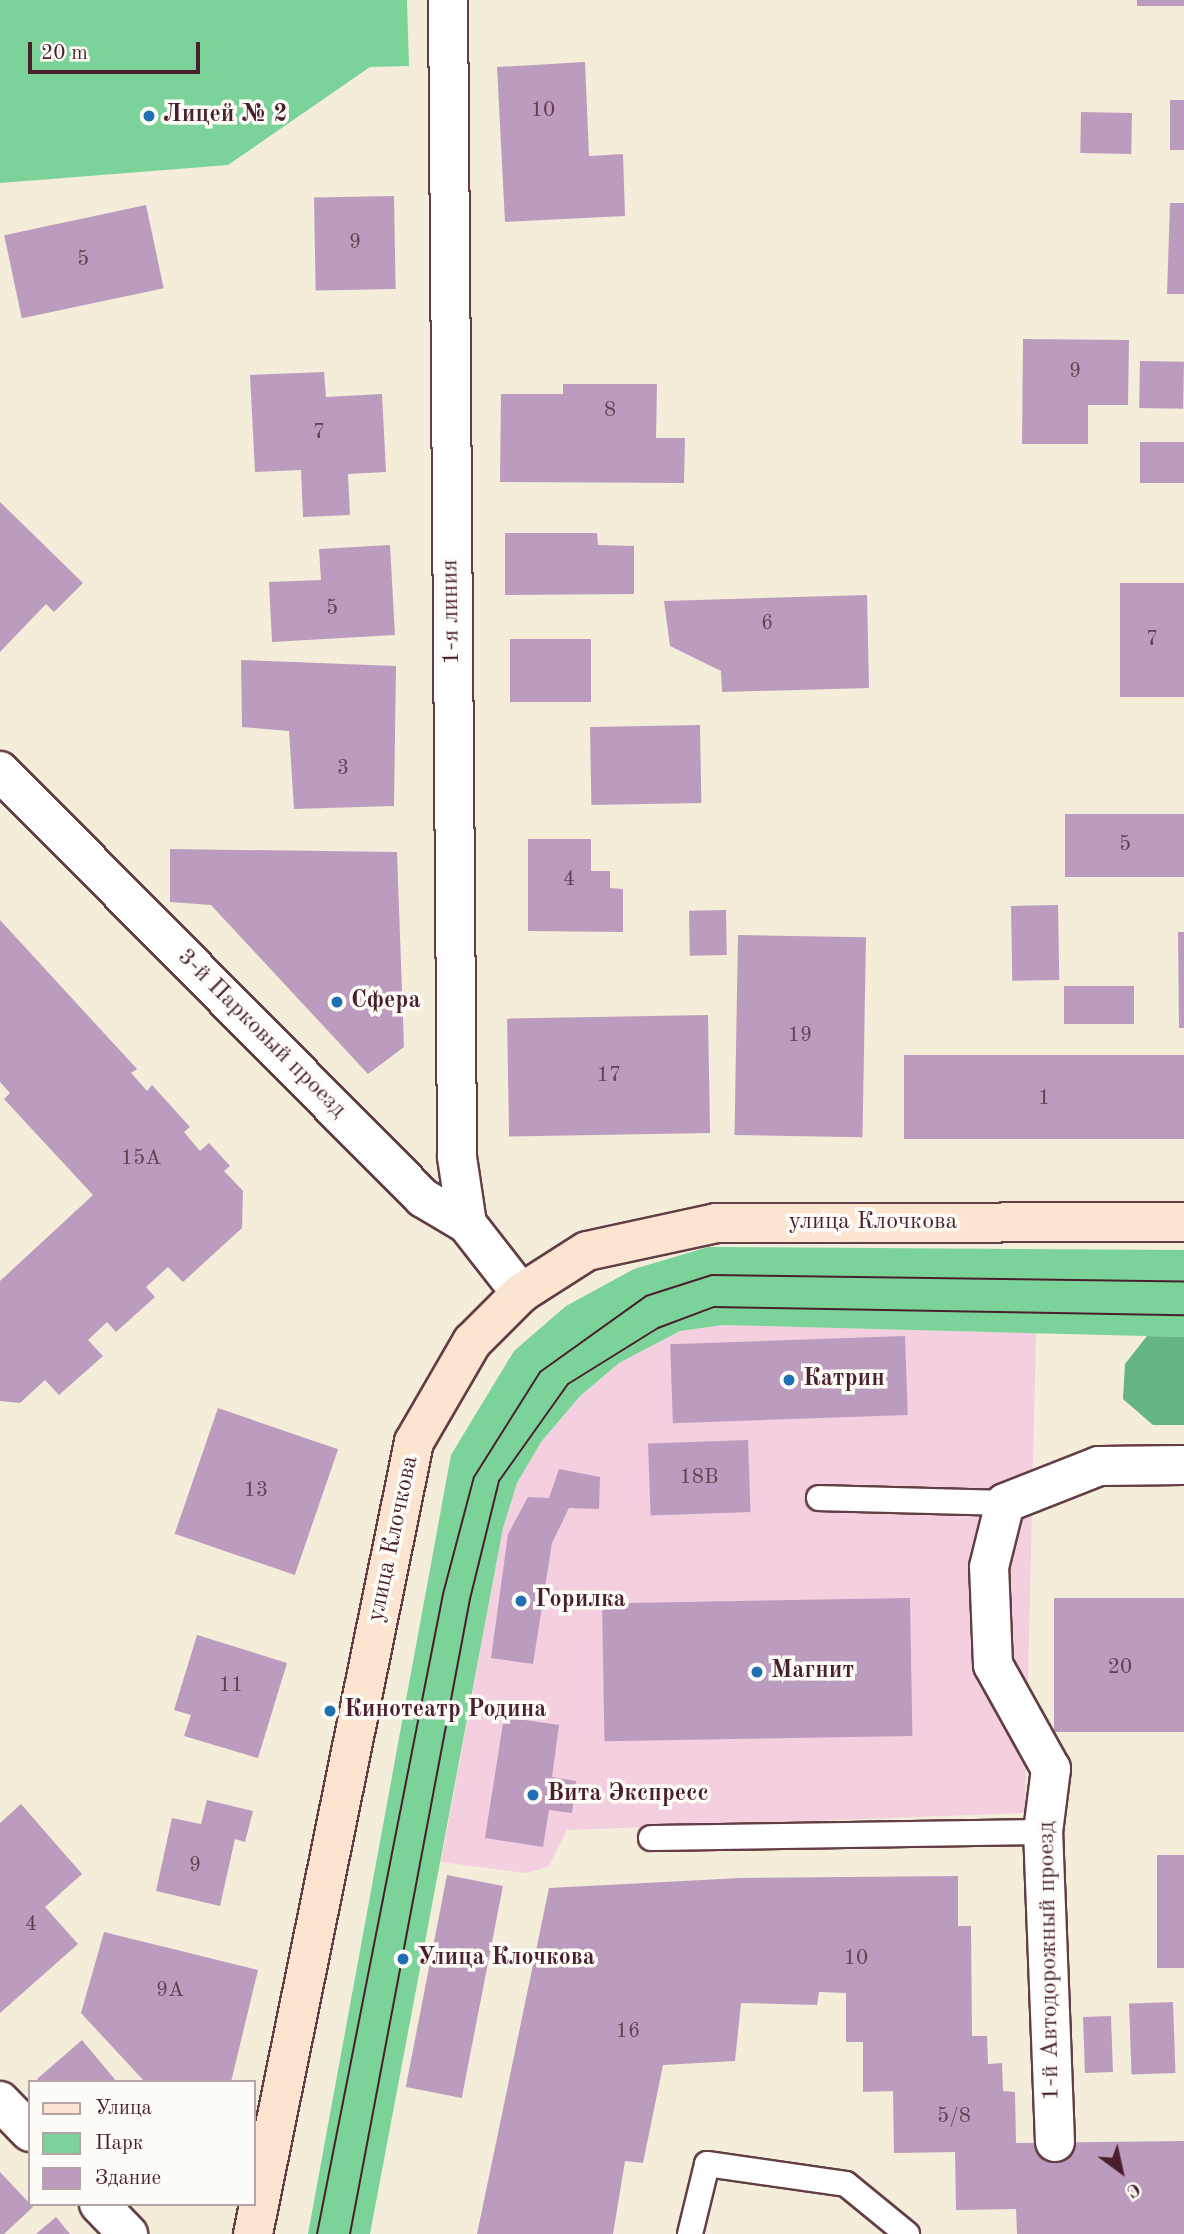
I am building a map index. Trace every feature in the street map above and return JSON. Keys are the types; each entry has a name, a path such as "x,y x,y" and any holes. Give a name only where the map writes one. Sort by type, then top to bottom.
{"street":[{"name":"1-я линия","path":"448,0 457,1157 467,1223"},
{"name":"3-й Парковый проезд","path":"0,771 423,1198 467,1223 521,1293"},
{"name":"улица Клочкова","path":"253,2234 414,1442 472,1342 521,1293 587,1251 716,1223 1184,1222"},
{"path":"1005,1503 1099,1466 1184,1465"},
{"name":"1-й Автодорожный проезд","path":"1005,1503 989,1567 993,1665 1051,1769 1043,1832 1055,2142"},
{"path":"0,2101 28,2130"},
{"path":"101,2206 128,2234"}],"lane":[{"path":"819,1499 1005,1503"},
{"path":"651,1838 1043,1832"},
{"path":"690,2234 708,2164 846,2184 907,2234"}],"shaded area":[{"path":"723,1325 1036,1333 1025,1813 567,1830 548,1867 525,1873 441,1862 503,1528 517,1483 541,1442 580,1396 619,1363 680,1331"}],"green space":[{"name":"Лицей № 2","path":"0,0 407,0 409,66 370,67 228,165 0,183"},
{"path":"708,1247 1184,1250 1184,1337 723,1325 680,1331 619,1363 580,1396 541,1442 517,1483 503,1528 370,2234 308,2234 451,1455 514,1351 566,1306 634,1269"},
{"path":"1147,1336 1184,1337 1184,1425 1153,1425 1123,1399 1125,1364"}],"building":[{"path":"1137,0 1184,0 1184,6 1137,6"},
{"path":"585,62 589,156 623,154 625,216 505,222 497,67"},
{"path":"1170,100 1184,100 1184,150 1170,150"},
{"path":"1081,112 1132,113 1131,154 1080,153"},
{"path":"394,196 396,289 316,290 314,197"},
{"path":"1170,203 1184,203 1184,294 1167,294"},
{"path":"146,205 164,288 22,318 4,235"},
{"path":"1023,339 1129,340 1128,405 1088,405 1088,444 1022,444"},
{"path":"1140,361 1184,362 1183,409 1139,408"},
{"path":"324,372 326,397 382,394 386,472 348,474 350,515 303,517 301,470 255,472 250,375"},
{"path":"563,384 657,384 656,438 685,438 684,483 500,482 501,394 563,394"},
{"path":"1140,442 1184,442 1184,483 1140,483"},
{"path":"0,502 83,583 54,612 46,604 0,652"},
{"path":"505,533 597,533 598,545 634,546 634,594 505,595"},
{"path":"390,545 395,635 272,642 269,582 321,580 319,549"},
{"path":"1120,583 1184,583 1184,697 1120,697"},
{"path":"867,595 869,688 722,692 721,671 670,646 664,601"},
{"path":"510,639 591,639 591,702 510,702"},
{"path":"241,660 396,666 394,806 294,809 289,731 242,727"},
{"path":"700,725 701,803 591,805 590,727"},
{"path":"1065,814 1184,814 1184,877 1065,877"},
{"path":"528,839 591,839 591,871 610,871 610,888 623,889 623,932 528,931"},
{"path":"170,849 397,852 404,1047 368,1074 211,905 170,902"},
{"path":"1058,905 1059,980 1012,981 1011,906"},
{"path":"726,910 727,955 690,956 689,911"},
{"path":"0,920 137,1069 131,1073 147,1091 152,1085 190,1127 184,1132 200,1151 209,1143 230,1166 224,1171 243,1191 242,1228 183,1282 168,1267 146,1287 155,1297 116,1332 107,1322 88,1340 103,1356 59,1395 45,1380 20,1403 0,1401 0,1281 93,1195 4,1099 10,1093 0,1082"},
{"path":"1178,932 1184,932 1184,1028 1179,1028"},
{"path":"738,935 866,937 862,1137 735,1135"},
{"path":"1064,986 1134,986 1134,1024 1064,1024"},
{"path":"708,1015 710,1133 509,1136 507,1019"},
{"path":"904,1055 1184,1055 1184,1139 904,1139"},
{"name":"Катрин","path":"905,1336 908,1415 673,1423 670,1344"},
{"path":"218,1408 338,1449 295,1575 175,1534"},
{"path":"748,1440 751,1512 651,1515 648,1443"},
{"name":"Горилка","path":"559,1469 600,1477 599,1509 569,1508 552,1543 533,1664 491,1658 508,1534 528,1497 549,1498"},
{"name":"Магнит","path":"910,1598 912,1736 604,1741 602,1603"},
{"path":"1054,1598 1184,1598 1184,1732 1054,1732"},
{"path":"197,1635 287,1663 258,1758 184,1736 191,1715 174,1710"},
{"name":"Вита Экспресс","path":"504,1717 559,1725 552,1777 576,1781 572,1813 549,1810 543,1847 485,1838"},
{"path":"207,1800 253,1811 245,1842 235,1839 220,1906 156,1891 172,1818 201,1824"},
{"path":"21,1804 82,1874 45,1907 78,1944 0,2013 0,1823"},
{"path":"1157,1855 1184,1855 1184,1968 1157,1968"},
{"path":"447,1875 503,1886 462,2098 406,2087"},
{"path":"958,1876 958,1926 971,1926 972,2036 987,2036 988,2064 1002,2063 1003,2091 1015,2092 1016,2143 1184,2141 1184,2234 1017,2234 1016,2209 956,2210 955,2152 894,2153 893,2091 863,2092 863,2042 846,2042 846,1993 819,1992 817,2005 741,2003 735,2061 663,2065 643,2163 625,2161 613,2234 477,2234 549,1888 740,1878"},
{"path":"104,1932 258,1970 231,2080 143,2080 81,2013"},
{"path":"1173,2002 1175,2073 1132,2074 1129,2004"},
{"path":"1111,2016 1113,2072 1085,2073 1083,2017"},
{"path":"82,2040 115,2080 38,2080"},
{"path":"0,2172 28,2202 28,2206 33,2207 4,2234 0,2234"},
{"path":"56,2217 70,2234 36,2234"}],"tram line":[{"path":"317,2234 443,1594 474,1477 540,1372 646,1296 712,1275 1184,1282"},
{"path":"350,2234 470,1599 499,1481 568,1384 658,1328 714,1307 1184,1315"}],"place":[{"name":"Лицей № 2","path":"149,116"},
{"name":"Сфера","path":"337,1002"},
{"name":"Катрин","path":"789,1380"},
{"name":"Горилка","path":"521,1601"},
{"name":"Магнит","path":"757,1672"},
{"name":"Кинотеатр Родина","path":"330,1711"},
{"name":"Вита Экспресс","path":"533,1795"},
{"name":"Улица Клочкова","path":"403,1959"}]}
